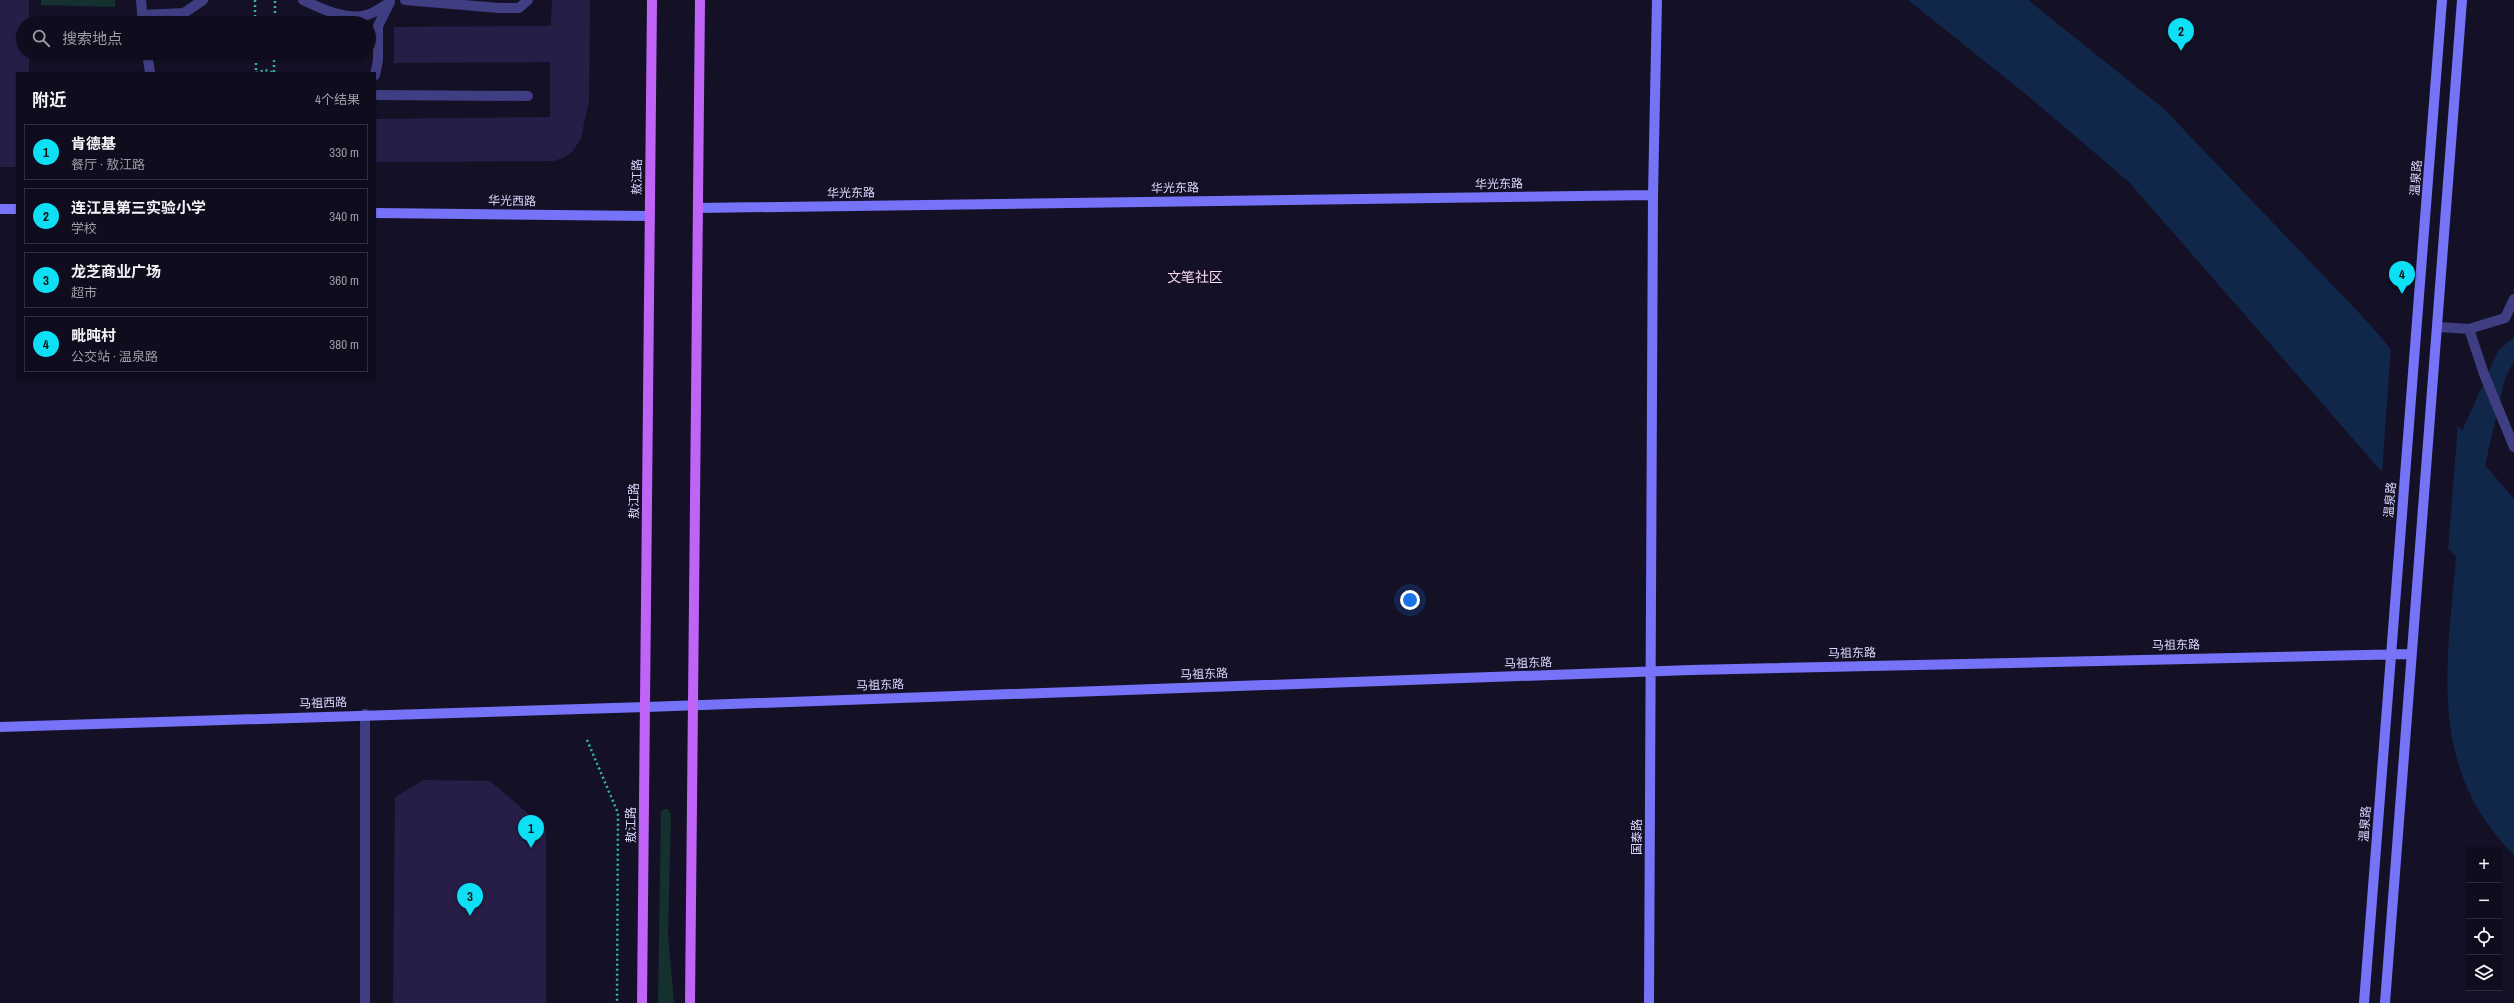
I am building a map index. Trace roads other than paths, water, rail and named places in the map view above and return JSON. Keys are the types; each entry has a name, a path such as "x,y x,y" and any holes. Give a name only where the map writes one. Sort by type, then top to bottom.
{"main road":[{"name":"敖江路","path":"642,1003 652,0"},
{"path":"690,1003 700,0"},
{"name":"国泰路","path":"1649,1003 1653,195 1657,0"},
{"name":"温泉路","path":"2364,1003 2442,0"},
{"path":"2385,1003 2420,535 2435,370 2462,0"},
{"name":"华光东路","path":"698,208 1653,195"},
{"path":"0,209 16,209"},
{"name":"华光西路","path":"376,213 649,216"},
{"name":"马祖东路","path":"646,707 1651,672 2411,654"},
{"name":"马祖西路","path":"0,727 365,714 646,707"}],"street":[{"path":"141,0 143,16"},
{"path":"164,16 184,13 203,0"},
{"path":"303,0 326,11 347,15 370,14 391,1"},
{"path":"405,0 479,3 519,8 528,0"},
{"path":"376,72 378,60 378,26 391,1"},
{"path":"148,60 150,72"},
{"path":"376,95 528,96"},
{"path":"2438,327 2469,329 2505,318 2514,299"},
{"path":"2469,329 2484,374 2514,446"},
{"path":"365,714 365,1003"}],"water":[{"path":"1908,0 2028,0 2164,109 2364,318 2462,431 2498,351 2514,337 2514,361 2505,379 2485,465 2514,499 2514,855 2486,822 2467,787 2455,752 2449,715 2447,677 2456,557 2129,182 2022,91"}],"place":[{"name":"连江县第三实验小学","path":"2181,51"},
{"name":"毗旽村","path":"2402,294"},
{"name":"肯德基","path":"531,848"},
{"name":"龙芝商业广场","path":"470,916"}],"district":[{"name":"文笔社区","path":"1195,277"}]}
